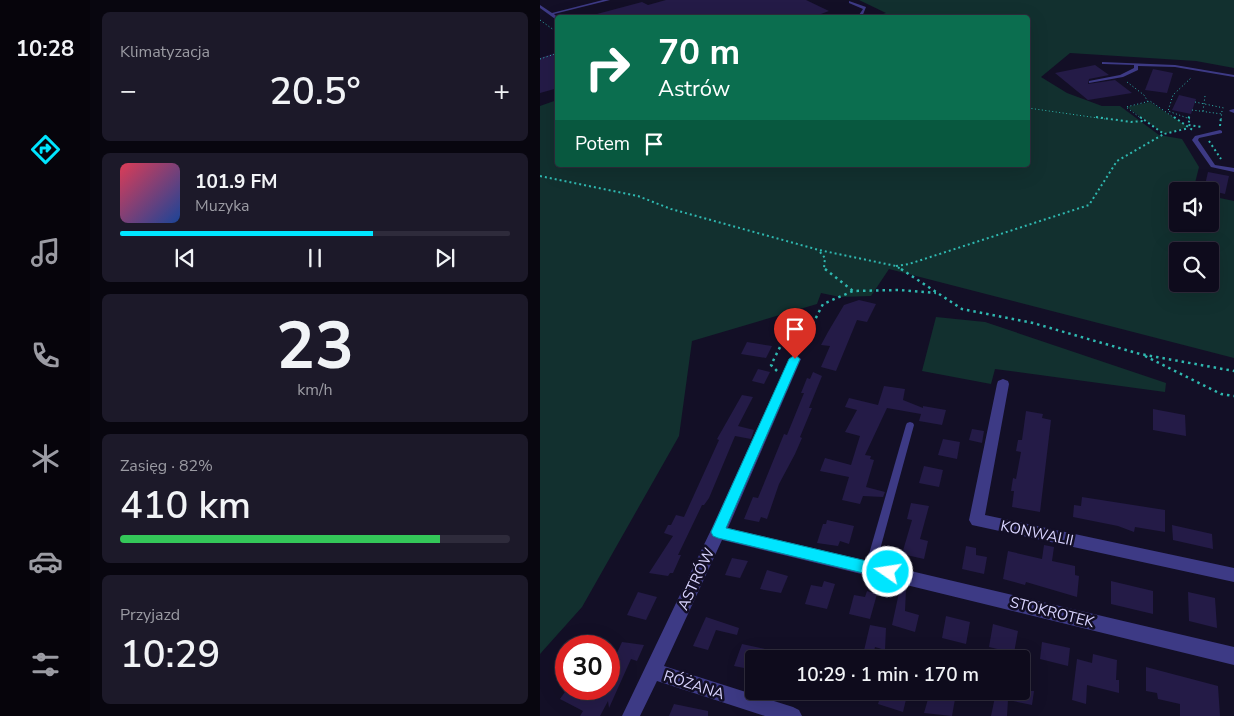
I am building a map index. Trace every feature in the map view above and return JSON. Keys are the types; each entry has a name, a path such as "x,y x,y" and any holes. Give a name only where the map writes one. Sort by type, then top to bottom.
{"street":[{"name":"ASTRÓW","path":"631,716 718,532 795,359"},
{"name":"KONWALII","path":"1003,384 977,520 1234,575"},
{"name":"STOKROTEK","path":"718,532 1234,656"},
{"name":"RÓŻANA","path":"652,672 793,716"}],"lane":[{"path":"551,14 608,0"},
{"path":"850,2 865,8 862,15"},
{"path":"540,6 555,17"},
{"path":"1104,63 1175,66 1234,76"},
{"path":"1091,82 1127,74 1136,68 1136,64"},
{"path":"1217,131 1198,137 1195,140 1212,166 1234,170"},
{"path":"870,568 910,425"}],"path":[{"path":"540,20 555,31"},
{"path":"540,59 555,55"},
{"path":"1127,74 1125,80 1144,95 1148,102 1168,112 1190,118 1188,125 1191,127 1217,131 1225,100"},
{"path":"1168,112 1173,95 1194,75"},
{"path":"1203,111 1205,96"},
{"path":"1148,102 1126,107 1164,134"},
{"path":"1195,102 1224,108"},
{"path":"1030,108 1131,122 1145,121"},
{"path":"540,176 638,196 671,209 819,250 896,266 909,264 1089,205 1117,161 1164,134 1189,128 1164,110"},
{"path":"1192,110 1222,114"},
{"path":"819,250 825,258 824,268 830,275 848,284 853,291"},
{"path":"896,266 962,309 1033,323 1140,354 1234,371"},
{"path":"795,359 823,304 853,291 900,290 937,293"},
{"path":"1140,354 1221,394 1234,396"}],"green space":[{"path":"859,0 1234,0 1234,68 1196,61 1070,53 1041,77 1067,93 1102,106 1120,106 1159,135 1182,139 1199,167 1195,182 1169,182 1169,232 1219,232 1219,198 1234,201 1234,358 889,269 871,296 840,297 821,293 817,304 692,341 679,436 582,607 540,654 540,106 555,101 555,167 1030,167 1030,15 880,15 886,13"},
{"path":"1150,102 1188,127 1164,134 1127,107"},
{"path":"936,317 985,322 1166,383 1165,392 995,369 991,384 922,371"}],"building":[{"path":"666,0 806,0 829,11 818,15 597,15 642,2 648,5"},
{"path":"555,53 555,89 540,93 540,58"},
{"path":"1095,65 1109,75 1089,79 1088,84 1115,80 1132,93 1088,100 1055,73"},
{"path":"1153,69 1173,73 1167,93 1145,90"},
{"path":"1179,95 1196,99 1191,114 1172,110"},
{"path":"1208,172 1229,176 1225,194 1219,193 1219,182 1206,182"},
{"path":"859,300 876,304 867,322 857,320 836,371 821,367 830,346 821,345 828,332 844,305"},
{"path":"747,342 772,346 766,358 741,354"},
{"path":"758,369 770,372 764,384 752,381"},
{"path":"813,372 822,376 809,408 812,408 800,437 802,438 779,484 767,519 761,517 759,522 744,519 753,497 758,498 784,434 787,435 804,393 801,393 807,378 810,379"},
{"path":"884,386 905,389 903,400 923,408 923,406 946,410 942,425 919,421 921,414 887,408 865,455 871,456 870,459 874,460 866,487 885,492 883,497 863,496 860,504 842,500 849,477 820,471 825,458 851,465 860,436 845,432 857,410 845,407 849,398 878,405"},
{"path":"742,395 753,397 738,426 754,430 751,439 735,436 709,498 702,505 678,555 681,555 673,573 670,573 668,576 649,573 673,536 664,533 668,525 671,525 676,515 684,517 719,440 717,439"},
{"path":"1153,409 1185,415 1186,436 1153,430"},
{"path":"1026,411 1043,414 1042,418 1051,420 1040,512 1012,507 1014,491 1011,491 1013,478 1016,479 1021,452 1016,451 1018,440 1022,440"},
{"path":"972,429 984,431 982,443 969,440"},
{"path":"943,439 960,442 957,459 938,455"},
{"path":"924,466 943,470 939,487 919,483"},
{"path":"1082,497 1165,510 1165,532 1135,527 1134,532 1118,526 1073,517 1074,505 1081,506"},
{"path":"911,503 929,506 920,539 928,541 924,559 902,554 912,520 907,519"},
{"path":"827,520 854,526 849,544 840,541 838,546 817,543 823,524 826,524"},
{"path":"1172,525 1212,534 1213,549 1173,540"},
{"path":"1044,545 1054,547 1052,561 1075,566 1075,575 1079,576 1077,597 1026,582 1025,585 1003,579 1008,551 1042,559"},
{"path":"966,546 976,548 976,555 987,557 984,574 962,569"},
{"path":"732,558 748,561 740,578 725,575"},
{"path":"767,570 788,576 781,593 760,589"},
{"path":"824,581 835,584 827,609 805,604 811,585 822,587"},
{"path":"1111,581 1153,591 1153,614 1111,604"},
{"path":"900,588 906,589 905,611 919,615 915,632 892,625"},
{"path":"867,591 877,594 870,619 849,614 854,595 865,597"},
{"path":"638,592 657,597 646,620 627,615"},
{"path":"1188,592 1215,598 1217,628 1189,621"},
{"path":"946,616 970,622 966,644 942,638"},
{"path":"706,617 739,628 737,635 716,630 708,650 693,646"},
{"path":"993,624 1018,631 1015,650 1002,650 989,647"},
{"path":"870,625 886,628 885,650 875,647 874,650 864,650"},
{"path":"622,642 644,645 637,661 631,659 620,684 620,646"},
{"path":"1042,642 1070,648 1068,666 1040,659"},
{"path":"742,644 765,649 745,650 745,668 734,666"},
{"path":"1093,654 1117,660 1116,680 1119,680 1119,693 1087,685 1086,704 1072,700 1077,659 1092,663"},
{"path":"1146,667 1218,686 1220,716 1180,716 1180,704 1158,699 1157,693 1146,691"},
{"path":"1030,691 1034,691 1032,705 1008,700 1030,700"},
{"path":"562,700 613,700 609,708 608,701 600,716 580,716 583,711"},
{"path":"879,700 906,700 903,712 878,704"},
{"path":"928,700 955,700 952,716 924,713"},
{"path":"994,700 1008,700 1007,716 991,716"},
{"path":"674,704 708,711 708,716 669,716"}],"route":[{"path":"795,359 718,532 888,572"}]}
